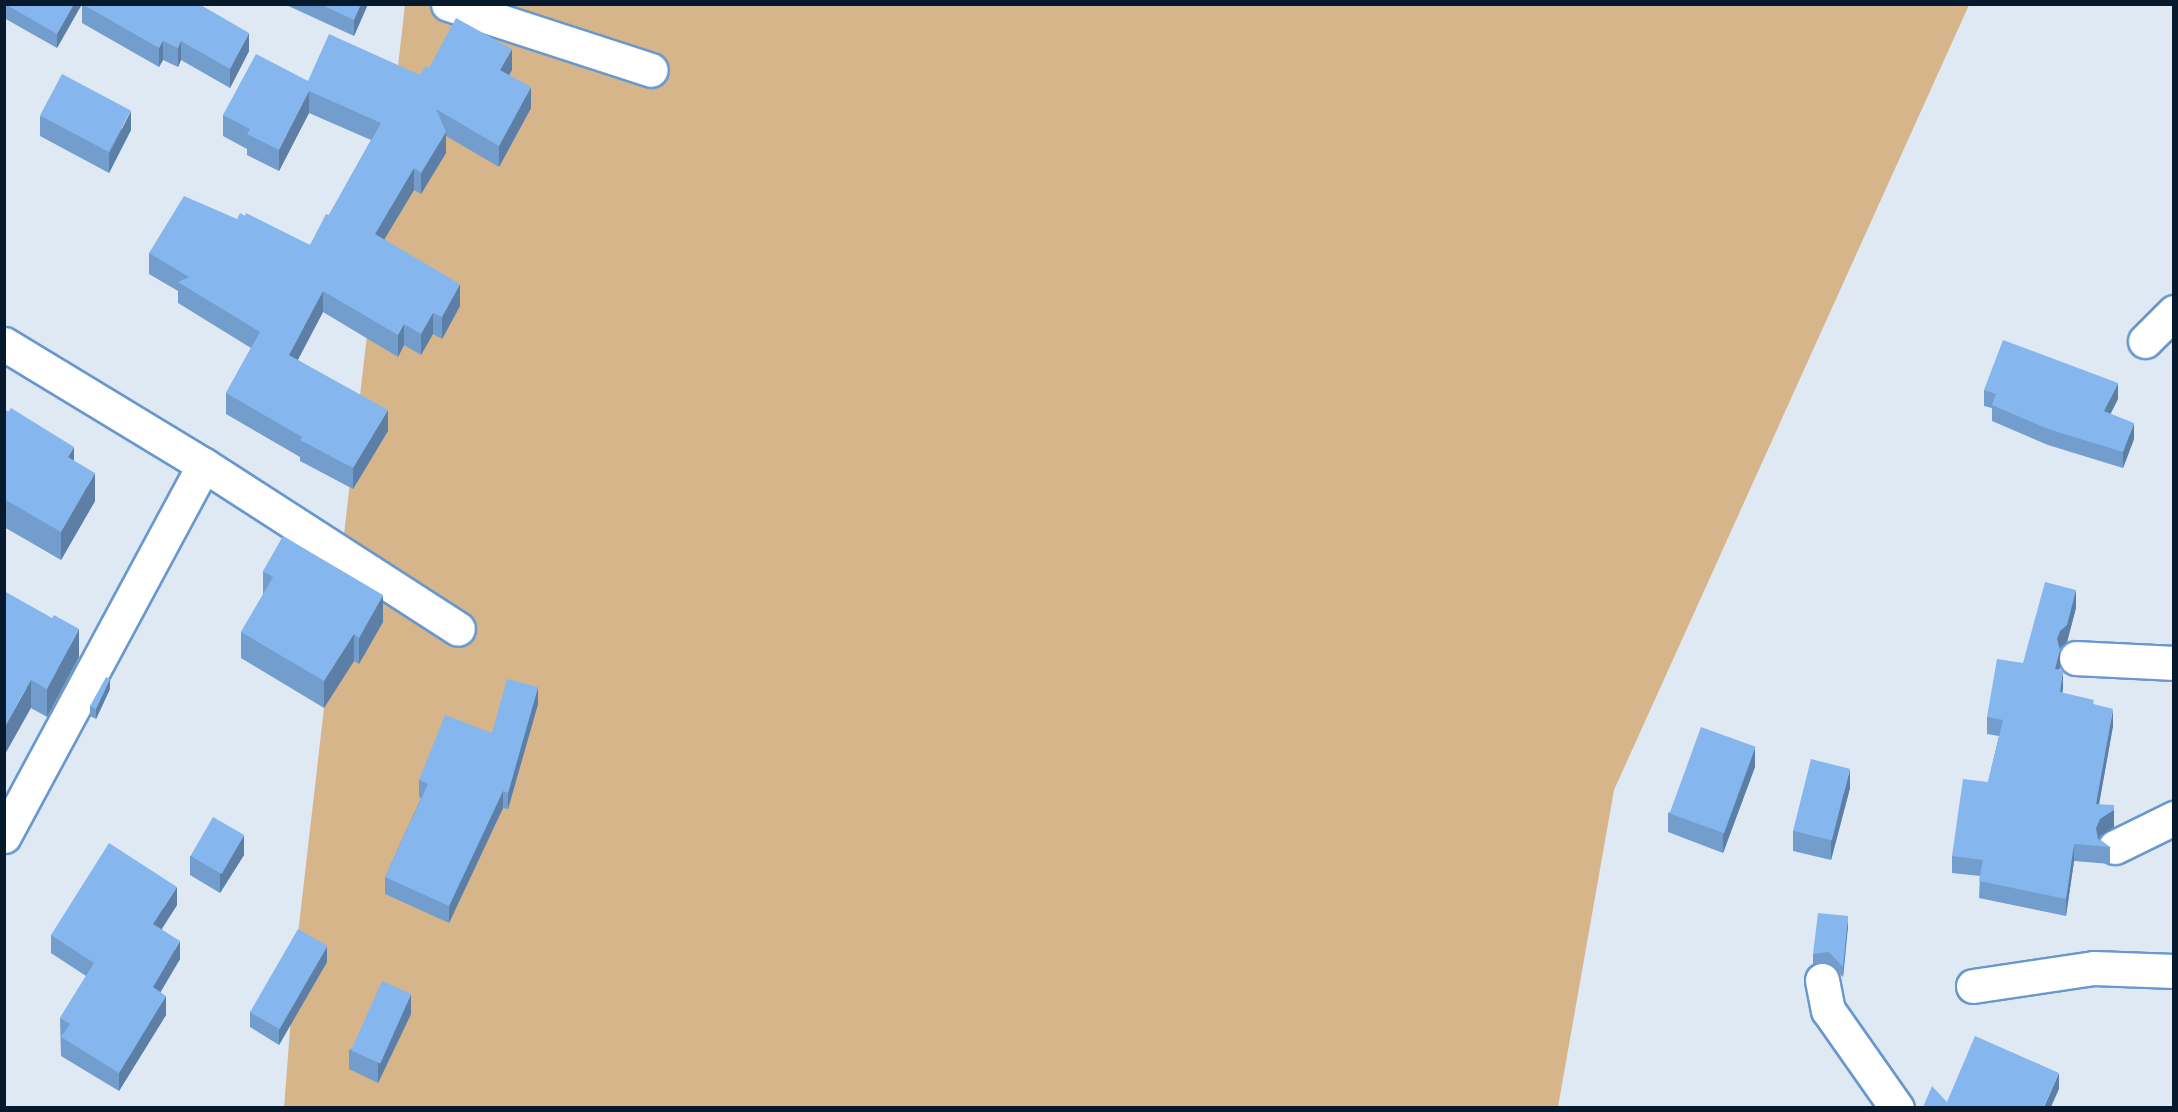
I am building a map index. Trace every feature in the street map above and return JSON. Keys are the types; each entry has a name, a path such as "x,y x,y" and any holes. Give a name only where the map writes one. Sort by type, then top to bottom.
{"street":[{"path":"448,4 651,70"},
{"path":"2145,341 2174,312"},
{"path":"4,344 204,465 458,629"},
{"path":"4,836 204,465"},
{"path":"2076,658 2174,663"},
{"path":"2115,846 2174,818"},
{"path":"1973,986 2094,968 2174,971"},
{"path":"1822,980 1828,1010 1897,1107"}],"shaded area":[{"path":"405,5 1969,5 1614,790 1558,1107 284,1108 296,951"}],"building":[{"path":"5,4 74,4 57,34"},
{"path":"82,4 199,4 249,33 230,69 181,41 178,48 163,41 159,48"},
{"path":"320,4 361,4 354,20"},
{"path":"456,18 512,49 500,70 531,87 499,146 436,109 446,132 421,173 414,168 375,234 460,284 442,317 433,313 421,334 404,324 398,335 323,291 289,355 388,410 353,468 300,440 302,437 226,393 260,332 178,282 189,277 149,253 184,196 237,219 240,213 245,216 246,213 310,245 381,123 309,91 279,150 247,134 250,129 223,115 256,54 308,81 329,34 420,75 425,66 429,68"},
{"path":"62,74 131,111 109,152 40,115"},
{"path":"2003,340 2118,383 2104,411 2134,423 2123,452 2048,429 1992,405 1996,394 1984,390"},
{"path":"11,408 74,447 68,457 95,473 61,532 4,499 4,409 8,412"},
{"path":"283,536 383,595 359,638 354,634 324,681 241,632 273,577 263,571"},
{"path":"2045,582 2076,590 2067,625 2060,631 2057,639 2060,650 2055,669 2063,670 2060,692 2094,700 2093,704 2113,709 2096,804 2114,805 2114,810 2100,819 2096,828 2098,839 2110,847 2074,844 2066,899 1979,881 1983,860 1952,856 1963,779 1988,782 2003,720 1987,717 1997,659 2023,663"},
{"path":"4,591 52,618 54,615 79,629 47,689 31,680 4,728"},
{"path":"106,677 110,679 96,709 90,706"},
{"path":"507,679 538,687 508,793 503,791 449,906 385,877 428,784 419,780 445,715 492,733"},
{"path":"1701,727 1756,747 1724,833 1670,813"},
{"path":"1811,759 1850,769 1832,840 1793,831"},
{"path":"213,817 244,835 222,874 190,856"},
{"path":"109,843 177,887 153,924 180,941 153,987 166,996 119,1073 61,1037 70,1024 60,1018 94,963 51,935"},
{"path":"1818,913 1848,916 1843,967 1829,952 1813,954"},
{"path":"298,929 327,946 279,1029 250,1012"},
{"path":"382,981 411,994 380,1063 351,1050"},
{"path":"1975,1036 2059,1073 2044,1106 2046,1107 1923,1107 1932,1086 1947,1102"}]}
